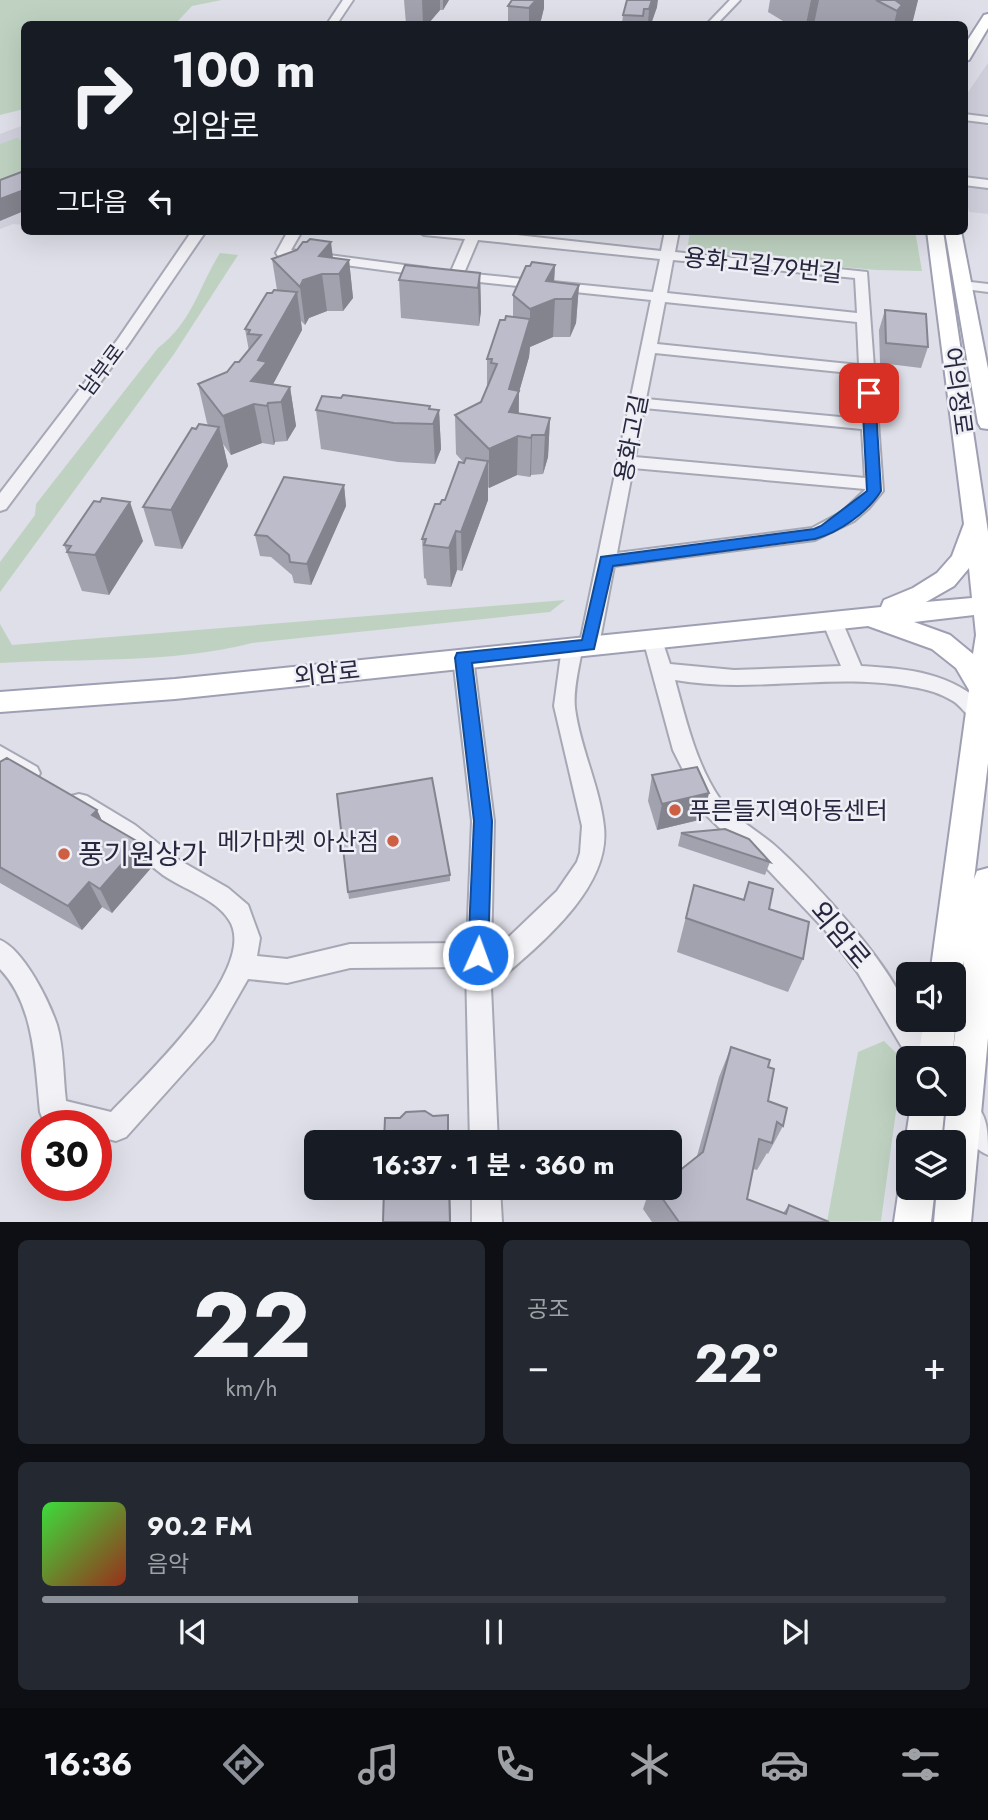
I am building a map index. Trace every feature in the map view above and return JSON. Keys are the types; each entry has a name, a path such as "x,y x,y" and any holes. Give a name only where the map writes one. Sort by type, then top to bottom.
{"main road":[{"path":"968,28 985,1"},
{"path":"968,51 988,18"},
{"name":"어의정로","path":"936,235 975,518 988,635 948,962"},
{"name":"어의정로","path":"954,235 988,422"},
{"path":"860,618 920,596 949,578 963,559 975,518"},
{"name":"외암로","path":"0,702 175,690 986,605"},
{"path":"860,618 931,636 959,653 975,671 981,702"},
{"path":"966,1051 988,881"},
{"path":"952,1222 958,1116"},
{"path":"912,1222 915,1200"}],"street":[{"path":"334,21 348,0"},
{"path":"715,21 735,0"},
{"path":"968,118 988,120"},
{"path":"968,182 988,184"},
{"name":"남부로","path":"0,505 123,342 196,235"},
{"path":"293,235 283,253 456,276 864,318"},
{"path":"456,276 474,235"},
{"name":"용화고길79번길","path":"483,235 862,275 874,484"},
{"name":"용화고길","path":"478,982 533,932 576,886 587,866 593,845 593,826 564,706 606,561 671,235"},
{"path":"962,285 988,288"},
{"path":"648,348 867,370"},
{"path":"638,403 870,425"},
{"path":"606,561 815,534 827,530 869,499 874,491 874,484 626,462"},
{"path":"832,621 855,676"},
{"name":"외암로","path":"653,639 684,750 713,807 738,831 766,852 834,922 867,965 915,1046"},
{"path":"463,658 483,821 478,982 484,1130"},
{"path":"662,670 680,675 723,677 904,678 931,683 981,702"},
{"path":"0,755 127,832 171,867 220,896 239,913 248,938 242,967 204,1031 116,1127 54,1112 44,1026 16,968 0,952"},
{"path":"242,967 287,971 350,956 478,955"},
{"path":"966,1114 988,1141"},
{"path":"486,1200 487,1222"}],"shaded area":[{"path":"988,63 988,117 968,114 968,92"},
{"path":"968,122 988,124 988,214 969,212"},
{"path":"21,126 21,225 13,224 0,229 0,134"}],"green space":[{"path":"0,0 222,0 192,6 178,21 21,21 21,110 0,115"},
{"path":"17,138 21,140 21,179 0,188 0,144"},
{"path":"689,235 916,235 922,271 877,270 706,255 688,245"},
{"path":"220,253 238,255 174,354 0,592 0,562 35,515 36,504 158,348 179,327"},
{"path":"565,600 550,612 252,643 189,654 0,663 0,624 12,645"},
{"path":"884,1041 896,1053 896,1111 881,1221 827,1222 858,1052"}],"building":[{"path":"512,0 536,0 529,8 508,6"},
{"path":"627,0 652,0 649,9 644,9 643,16 623,15"},
{"path":"876,0 895,0 902,5 897,11"},
{"path":"21,172 21,191 0,199 0,180"},
{"path":"310,239 331,242 319,256 349,260 339,274 322,274 303,280 300,287 272,259 297,250 303,242"},
{"path":"532,262 555,265 546,281 579,285 572,299 555,299 530,309 513,295 526,266 530,266"},
{"path":"405,265 480,273 478,288 399,280"},
{"path":"274,290 297,292 258,360 267,362 251,381 290,387 281,402 268,403 267,406 254,404 223,416 198,384 227,372 261,335 248,334 250,330 245,329 267,293"},
{"path":"885,310 926,314 928,347 886,343"},
{"path":"506,316 530,319 509,389 519,391 509,412 550,418 545,435 532,435 531,438 518,436 489,449 455,415 481,402 497,364 491,363 492,359 487,359 500,320 505,320"},
{"path":"343,395 430,406 429,409 439,410 433,424 394,423 316,410 322,396 341,398"},
{"path":"199,424 219,427 171,510 143,507 192,428 196,429"},
{"path":"466,458 488,461 461,532 456,531 449,548 424,545 426,539 422,539 435,504 445,500 459,462 464,463"},
{"path":"284,477 344,485 307,564 290,562 289,555 267,536 255,535"},
{"path":"102,498 130,502 95,555 67,552 71,546 64,545 94,501 100,502"},
{"name":"풍기원상가","path":"7,758 97,810 92,815 140,843 100,889 89,882 68,906 0,867 0,762"},
{"path":"697,767 709,793 662,804 652,775"},
{"name":"메가마켓 아산점","path":"432,778 450,875 348,892 337,794"},
{"path":"725,829 749,839 770,862 681,833"},
{"path":"749,882 773,889 769,909 809,922 803,959 686,918 694,885 744,900"},
{"path":"731,1047 770,1060 768,1067 774,1069 768,1101 787,1108 783,1126 777,1122 772,1143 759,1139 747,1199 786,1214 789,1205 829,1222 679,1222 663,1200 682,1200 682,1169 703,1152"},
{"path":"425,1111 433,1116 448,1115 448,1130 385,1130 385,1118 400,1118 406,1112"},
{"path":"384,1200 449,1200 450,1222 383,1222"}],"place":[{"name":"푸른들지역아동센터","path":"675,810"},
{"name":"메가마켓 아산점","path":"393,841"},
{"name":"풍기원상가","path":"64,854"}],"route":[{"path":"478,955 483,821 463,658 589,645 606,561 815,534 827,530 869,499 874,491 869,393"}]}
